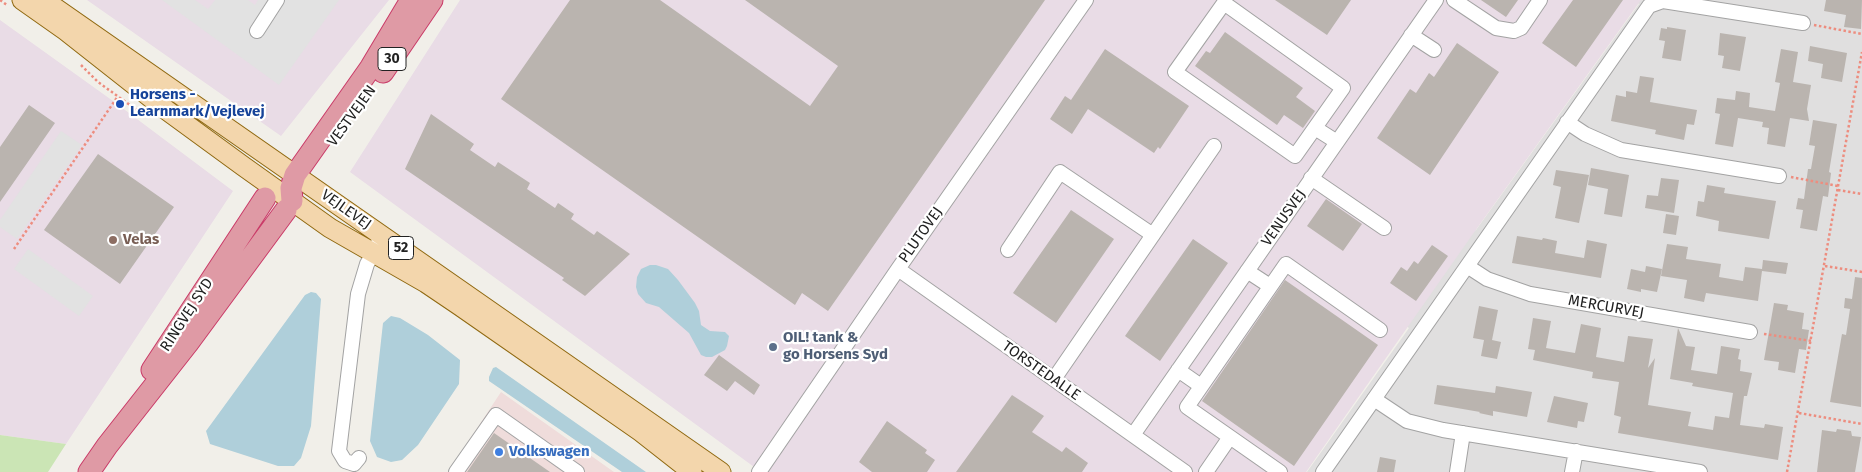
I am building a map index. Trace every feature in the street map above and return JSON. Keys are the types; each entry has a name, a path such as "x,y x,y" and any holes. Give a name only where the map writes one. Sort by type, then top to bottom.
{"highway":[{"name":"VESTVEJEN","path":"289,184 410,0"},
{"name":"VESTVEJEN","path":"289,184 388,65 432,0"},
{"name":"RINGVEJ SYD","path":"89,472 107,446 188,343 289,184"},
{"name":"RINGVEJ SYD","path":"107,446 143,383 200,295 289,184"}],"main road":[{"name":"VEJLEVEJ","path":"22,0 49,4 289,184 330,228 376,243 496,314 721,472"},
{"name":"VEJLEVEJ","path":"49,4 66,30 165,109 289,184"},
{"name":"VEJLEVEJ","path":"376,243 426,283 641,432 692,472"}],"street":[{"path":"257,31 277,0"},
{"name":"PLUTOVEJ","path":"759,472 1086,0"},
{"name":"VENUSVEJ","path":"1133,435 1436,0"},
{"path":"1454,0 1496,28 1514,31 1521,28 1540,0"},
{"path":"1323,472 1649,6 1664,1 1742,7 1803,23"},
{"path":"1224,3 1343,88 1315,128 1295,156 1175,72 1224,3"},
{"path":"1412,35 1434,50"},
{"path":"1568,122 1584,134 1621,150 1779,176"},
{"path":"1315,128 1337,142"},
{"path":"1054,380 1214,146"},
{"path":"1008,250 1060,172 1153,235"},
{"path":"1311,178 1384,228"},
{"path":"359,458 354,464 345,461 339,451 358,294 364,270 376,243"},
{"path":"1280,472 1187,407 1270,286 1286,264 1380,330"},
{"name":"MERCURVEJ","path":"1467,266 1486,279 1530,294 1750,332"},
{"name":"TORSTEDALLE","path":"898,269 1184,472"},
{"path":"1247,271 1270,286"},
{"path":"1178,370 1201,386"},
{"path":"1374,399 1407,421 1443,430 1700,472"},
{"path":"456,472 496,415 577,472"},
{"path":"1457,472 1463,433"},
{"path":"1206,472 1230,437"},
{"path":"1572,472 1576,451"}],"path":[{"path":"1803,23 1862,34"},
{"path":"1787,472 1812,341 1862,52"},
{"path":"14,249 121,92"},
{"path":"1779,176 1862,194"},
{"path":"1825,266 1862,272"},
{"path":"1750,332 1812,341"},
{"path":"1799,413 1862,424"}],"shaded area":[{"path":"87,0 389,0 281,136"},
{"path":"162,0 195,0 208,9 215,0 248,0 255,5 258,0 339,0 279,85"},
{"path":"460,0 1641,0 1475,231 1306,472 761,472 350,172"},
{"path":"1634,0 1862,0 1862,472 1307,472 1409,328 1353,289 1476,230 1639,4"},
{"path":"0,20 113,101 233,191 66,444 0,435"},
{"path":"61,131 82,145 17,239 0,227 0,220"},
{"path":"28,249 93,296 79,316 14,269"},
{"path":"501,392 614,472 448,472"}],"green space":[{"path":"0,435 66,444 48,472 0,472"}],"water":[{"path":"650,265 668,269 678,280 695,303 699,311 701,325 710,331 725,332 729,336 725,350 712,357 701,355 689,333 659,307 646,303 638,294 636,287 637,277 641,269"},
{"path":"311,292 316,293 321,299 311,426 301,458 294,466 278,466 210,444 206,431 305,295"},
{"path":"391,316 400,318 428,335 460,360 459,384 418,445 402,460 391,462 377,457 370,441 383,323"},
{"path":"496,367 646,472 622,472 489,381 493,368"}],"building":[{"path":"570,0 660,0 810,106 838,66 745,0 1045,0 828,311 802,293 795,305 501,99"},
{"path":"1275,0 1351,0 1327,35"},
{"path":"1481,0 1518,0 1506,17"},
{"path":"1573,0 1623,0 1576,67 1542,43"},
{"path":"1826,0 1862,0 1861,29 1844,27 1846,15 1824,11"},
{"path":"1667,27 1686,30 1681,61 1662,58 1665,41 1659,40 1661,28 1667,29"},
{"path":"1225,32 1303,88 1296,97 1315,111 1303,128 1284,115 1277,125 1195,66 1206,51 1210,53"},
{"path":"1720,33 1746,37 1740,71 1722,68 1724,56 1718,55"},
{"path":"1457,43 1499,72 1430,175 1377,138 1410,89 1416,93 1429,73 1434,77"},
{"path":"1810,46 1847,53 1842,82 1821,78 1823,64 1808,61"},
{"path":"1105,49 1189,106 1160,149 1158,147 1154,153 1088,109 1072,134 1050,119 1065,96 1071,100"},
{"path":"1781,49 1798,52 1793,82 1811,85 1807,109 1809,121 1790,118 1785,147 1767,144 1769,128 1762,127 1763,122 1738,118 1733,147 1715,144 1720,114 1715,113 1717,98 1735,100 1736,91 1750,93 1749,107 1775,111 1780,83 1775,82"},
{"path":"1640,76 1654,78 1650,102 1697,110 1694,125 1687,124 1684,140 1655,134 1656,130 1611,121 1616,95 1626,97 1626,91 1637,93"},
{"path":"29,105 55,123 0,202 0,147"},
{"path":"431,114 474,144 470,150 495,167 498,162 530,183 527,189 555,208 558,203 574,214 571,219 594,235 597,231 630,254 585,296 562,280 564,278 405,169"},
{"path":"1813,120 1837,124 1829,172 1831,173 1828,197 1823,196 1817,231 1800,228 1803,210 1796,209 1798,198 1804,199 1808,169 1811,169 1815,146 1809,145"},
{"path":"98,154 174,207 120,284 44,230"},
{"path":"1591,168 1629,175 1622,217 1604,214 1608,189 1588,185"},
{"path":"1556,170 1589,175 1579,223 1555,218 1561,187 1553,185"},
{"path":"1661,178 1679,180 1674,213 1645,208 1647,195 1658,196"},
{"path":"1707,185 1725,188 1724,193 1776,201 1769,239 1718,231 1719,221 1696,216 1698,201 1704,202"},
{"path":"1326,199 1362,224 1343,251 1307,226"},
{"path":"1071,210 1114,239 1056,323 1013,293"},
{"path":"1666,214 1679,216 1676,235 1663,233"},
{"path":"1517,236 1557,241 1555,253 1584,258 1587,240 1607,244 1601,278 1512,263"},
{"path":"1193,239 1228,263 1160,361 1125,336"},
{"path":"1667,244 1688,247 1686,259 1721,264 1719,277 1743,281 1745,267 1762,269 1763,260 1788,263 1786,274 1762,271 1758,301 1706,293 1704,302 1684,298 1687,280 1661,276"},
{"path":"1432,245 1448,256 1416,301 1390,283 1401,267 1407,271 1414,261 1418,264"},
{"path":"1646,266 1662,269 1657,292 1641,289 1641,292 1627,289 1631,269 1645,272"},
{"path":"1855,277 1862,278 1861,407 1830,402 1842,334 1846,335 1850,309 1844,308 1845,298 1852,299"},
{"path":"1285,280 1378,345 1294,466 1202,401"},
{"path":"1774,303 1788,305 1787,310 1804,313 1802,329 1809,330 1806,350 1799,349 1795,373 1778,370 1779,362 1764,360"},
{"path":"1479,306 1498,310 1492,340 1501,342 1497,359 1481,356 1484,340 1473,338"},
{"path":"1533,318 1551,321 1546,348 1575,353 1581,324 1601,328 1596,357 1624,362 1628,336 1653,339 1648,368 1655,358 1648,405 1691,412 1688,426 1713,430 1715,416 1729,418 1733,393 1692,386 1693,383 1670,379 1678,328 1686,346 1695,347 1691,370 1717,374 1721,346 1740,349 1738,359 1741,360 1740,371 1752,373 1747,396 1744,396 1740,425 1764,428 1765,424 1783,427 1778,460 1618,433 1621,417 1614,415 1619,382 1592,378 1593,372 1533,360 1535,350 1528,349"},
{"path":"719,355 760,385 754,395 735,381 727,391 704,375"},
{"path":"1437,385 1495,393 1496,386 1532,392 1527,417 1493,411 1493,416 1434,404"},
{"path":"1012,395 1044,416 1032,432 1062,452 1066,447 1088,463 1082,472 956,472"},
{"path":"1554,396 1588,403 1584,422 1578,421 1577,428 1547,422"},
{"path":"887,421 927,450 925,453 935,460 927,472 872,472 859,462"},
{"path":"1837,429 1851,431 1852,436 1861,437 1855,472 1817,472 1822,430 1836,432"},
{"name":"Volkswagen","path":"494,433 550,472 467,472"},
{"path":"1380,457 1396,460 1394,472 1377,472"}],"place":[{"name":"Horsens - Learnmark/Vejlevej","path":"120,104"},
{"name":"Velas","path":"113,240"},
{"name":"OIL! tank & go Horsens Syd","path":"773,347"},
{"name":"Volkswagen","path":"499,452"}]}
